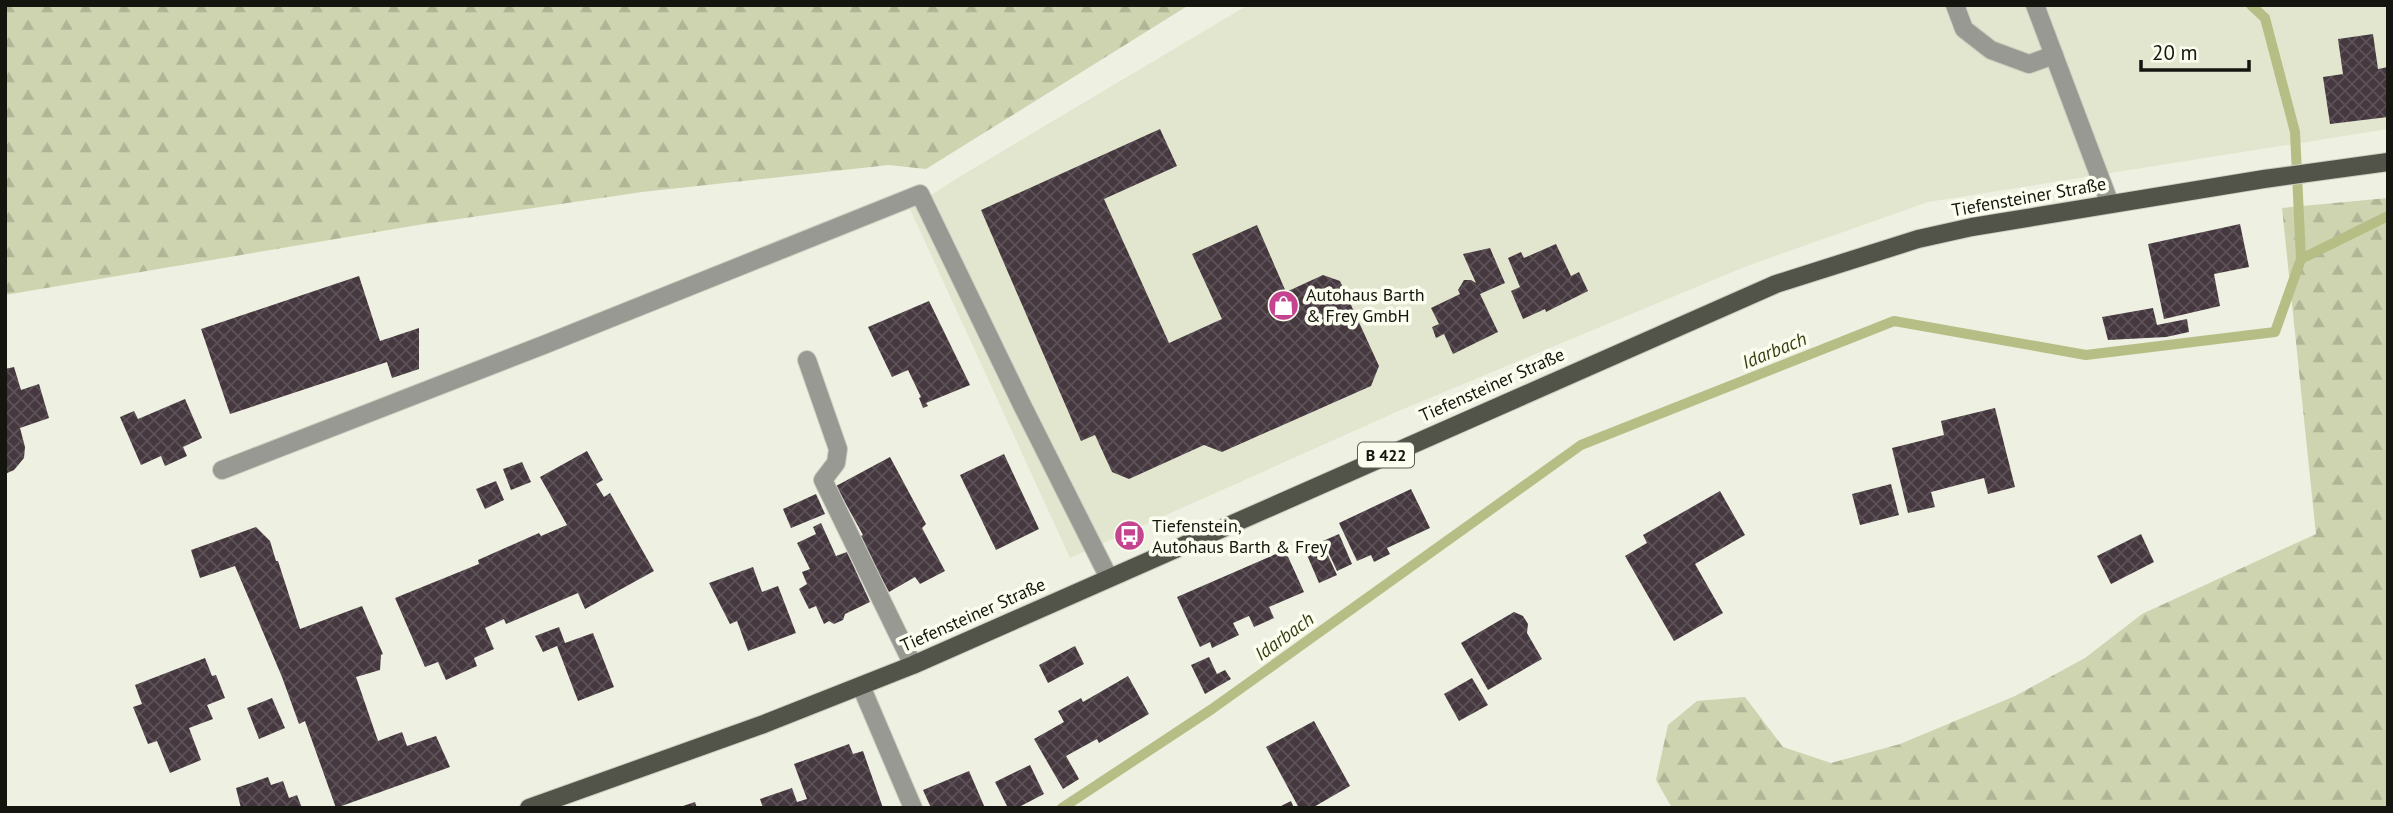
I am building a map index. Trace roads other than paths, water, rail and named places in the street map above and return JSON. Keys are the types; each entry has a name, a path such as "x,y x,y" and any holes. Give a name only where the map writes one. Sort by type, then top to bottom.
{"main road":[{"name":"Tiefensteiner Straße","path":"529,808 764,724 913,665 1776,284 1918,239 2021,218 2388,162"}],"lane":[{"path":"1955,5 1964,29 1991,50 2029,64 2054,55"},
{"path":"2035,5 2110,204"},
{"path":"222,470 920,194 1109,578"},
{"path":"807,360 838,449 836,463 823,480 913,665"},
{"path":"861,686 913,808"}],"waterway":[{"name":"Idarbach","path":"1062,808 1212,709 1581,445 1894,321 2086,355 2275,332 2301,259 2295,132 2265,18 2251,5"},
{"path":"2301,259 2388,216"}],"place":[{"name":"Autohaus Barth & Frey GmbH","path":"1283,305"},
{"name":"Tiefenstein, Autohaus Barth & Frey","path":"1129,536"}]}
